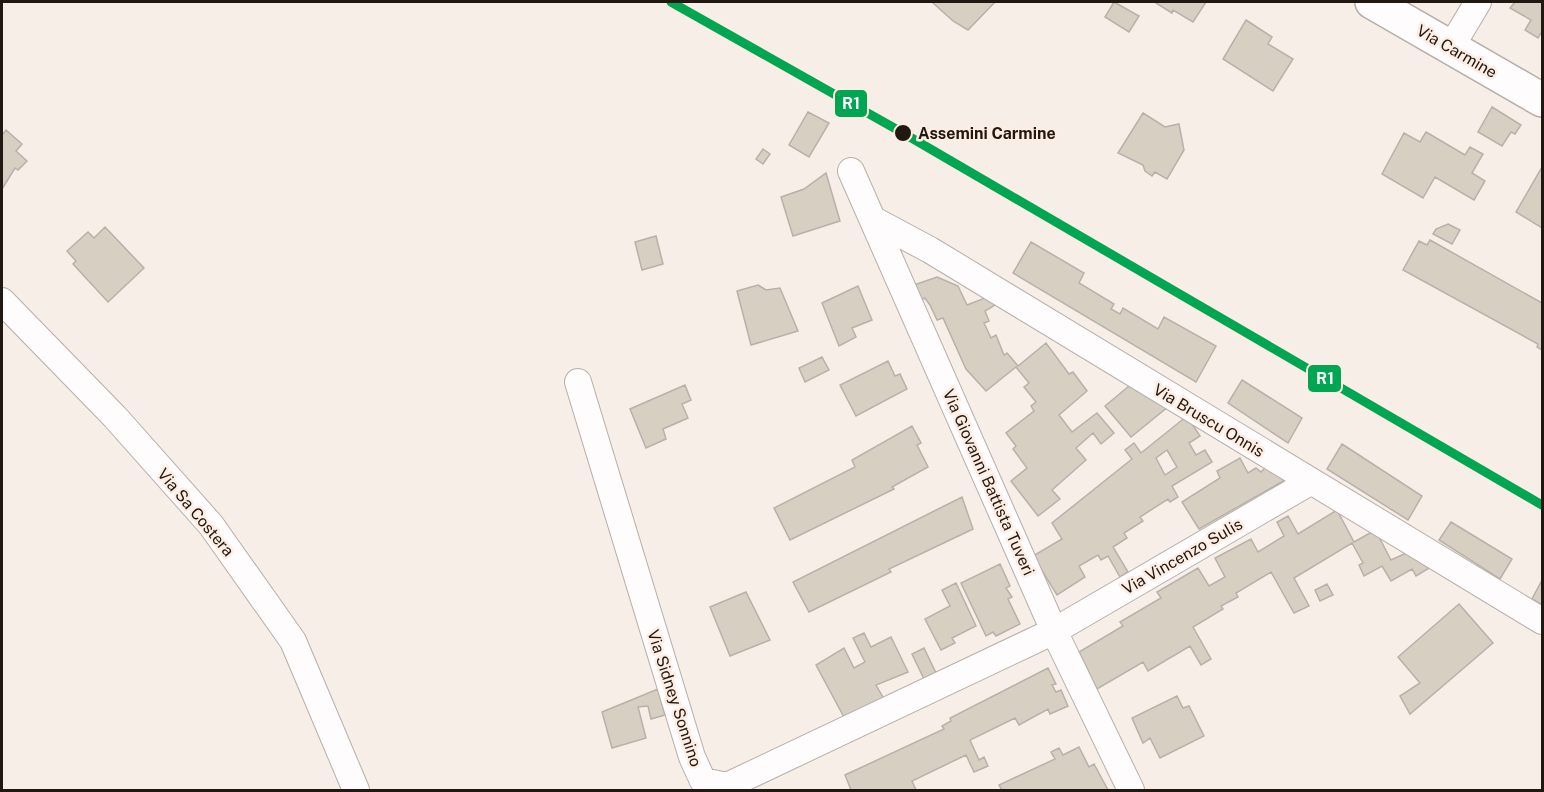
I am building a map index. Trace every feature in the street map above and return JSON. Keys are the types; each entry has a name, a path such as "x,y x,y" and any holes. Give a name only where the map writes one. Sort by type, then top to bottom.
{"main road":[{"name":"Via Carmine","path":"1372,2 1542,100"}],"street":[{"path":"1451,47 1478,2"},
{"name":"Via Giovanni Battista Tuveri","path":"851,171 1054,631 1131,790"},
{"name":"Via Bruscu Onnis","path":"874,220 930,250 1542,621"},
{"name":"Via Sa Costera","path":"2,301 115,417 211,525 293,641 356,790"},
{"name":"Via Sidney Sonnino","path":"578,382 692,757 703,781 727,786 1054,631"},
{"name":"Via Vincenzo Sulis","path":"1054,631 1310,482"}],"building":[{"path":"932,2 995,2 968,30 953,21"},
{"path":"1114,2 1139,16 1129,32 1105,17"},
{"path":"1206,2 1193,22 1173,10 1172,13 1156,3"},
{"path":"1515,2 1542,2 1542,31 1538,38 1525,30 1531,20 1510,8"},
{"path":"1246,20 1272,37 1268,44 1293,59 1273,91 1223,59"},
{"path":"1492,107 1521,125 1515,134 1511,132 1502,146 1478,132"},
{"path":"808,112 829,123 809,157 789,145"},
{"path":"1143,113 1165,127 1179,124 1184,150 1167,179 1155,172 1152,176 1145,171 1143,165 1118,153"},
{"path":"6,130 22,144 16,151 27,161 18,170 15,168 2,189 2,135"},
{"path":"1426,132 1465,155 1470,147 1483,154 1472,173 1485,181 1474,200 1435,177 1423,198 1382,174 1404,133 1420,142"},
{"path":"763,149 770,154 763,164 756,159"},
{"path":"1542,167 1542,228 1516,212"},
{"path":"826,173 840,221 793,236 781,197 804,189"},
{"path":"1448,224 1460,230 1452,244 1433,234 1436,229"},
{"path":"105,227 144,268 108,302 73,264 76,261 67,251 88,232 94,238"},
{"path":"656,236 663,264 642,270 635,242"},
{"path":"1430,240 1542,303 1542,350 1537,347 1538,344 1403,270 1419,241 1427,245"},
{"path":"1031,242 1084,273 1079,283 1114,304 1111,309 1120,314 1123,308 1158,329 1164,317 1216,346 1196,382 1013,273"},
{"path":"937,277 958,286 967,305 990,296 1000,302 985,311 989,321 984,323 991,338 996,335 1004,355 1007,353 1018,366 1046,343 1069,374 1073,372 1087,391 1059,415 1072,432 1097,413 1114,433 1101,444 1093,433 1076,448 1086,460 1052,490 1060,499 1038,516 1011,481 1027,468 1013,449 1016,446 1006,433 1034,411 1031,406 1036,402 1024,387 1029,383 1016,367 986,391 966,369 943,318 937,320 925,298 921,300 914,285"},
{"path":"758,285 766,290 780,288 798,331 751,345 737,291"},
{"path":"858,286 872,320 852,328 856,337 839,346 822,303"},
{"path":"822,357 829,370 805,382 799,368"},
{"path":"888,361 895,376 900,374 907,389 856,416 840,385"},
{"path":"1242,380 1302,418 1288,443 1228,403"},
{"path":"1134,382 1169,406 1131,437 1105,406"},
{"path":"685,385 691,400 682,404 688,418 663,429 666,439 646,448 630,409"},
{"path":"1187,416 1200,436 1189,443 1196,455 1205,450 1212,462 1172,486 1178,497 1170,502 1168,499 1140,517 1143,521 1124,533 1127,538 1113,547 1128,572 1120,577 1108,556 1101,560 1098,555 1079,566 1085,577 1057,595 1033,556 1062,539 1052,523 1132,459 1125,450 1134,443 1141,453","holes":["1167,450 1177,467 1165,475 1156,458"]},
{"path":"912,426 921,443 917,445 928,467 892,487 894,489 790,540 774,508 855,467 852,460"},
{"path":"1342,444 1422,496 1408,520 1327,469"},
{"path":"1240,458 1248,473 1256,468 1261,472 1266,467 1285,480 1199,529 1182,502 1220,478 1217,471"},
{"path":"962,497 973,529 889,569 891,572 809,612 793,582"},
{"path":"1337,510 1354,542 1372,532 1379,537 1391,560 1406,553 1431,567 1416,576 1412,569 1391,581 1382,566 1364,576 1359,565 1363,563 1352,543 1294,578 1309,606 1294,613 1271,572 1236,593 1238,597 1221,606 1223,609 1193,627 1211,659 1201,665 1190,646 1148,671 1143,662 1097,689 1079,652 1123,626 1120,622 1161,598 1157,592 1198,568 1209,586 1225,577 1215,558 1251,539 1258,552 1284,536 1277,522 1288,516 1298,534"},
{"path":"1451,522 1512,559 1500,579 1439,540"},
{"path":"1000,564 1010,586 1006,588 1012,597 1008,599 1020,624 996,636 993,632 986,636 961,583"},
{"path":"1542,580 1542,605 1532,599"},
{"path":"956,583 976,626 952,638 955,643 941,650 925,619 950,606 942,590"},
{"path":"1327,584 1333,595 1320,601 1315,590"},
{"path":"746,592 770,640 730,656 710,607"},
{"path":"1459,604 1493,643 1410,714 1400,696 1420,683 1398,657"},
{"path":"864,633 871,647 891,637 908,672 876,685 884,699 845,719 816,665 844,648 854,668 865,662 853,638"},
{"path":"924,648 936,673 924,679 912,654"},
{"path":"1048,668 1056,684 1052,685 1056,692 1061,690 1068,706 1050,714 1048,709 1019,725 1015,718 970,740 979,760 984,757 988,766 974,772 966,755 912,781 916,790 851,790 845,775 944,729 942,726 951,721 950,718"},
{"path":"658,689 665,715 651,719 648,706 638,707 646,738 612,748 602,712"},
{"path":"1177,696 1183,708 1189,706 1204,736 1160,758 1150,738 1143,743 1132,718"},
{"path":"1079,747 1089,767 1094,764 1108,790 1002,790 999,785 1055,759 1051,752 1059,748 1063,755"}],"transit line":[{"name":"R1","path":"671,2 903,133 1542,505"}],"place":[{"name":"Assemini Carmine","path":"903,133"}]}
